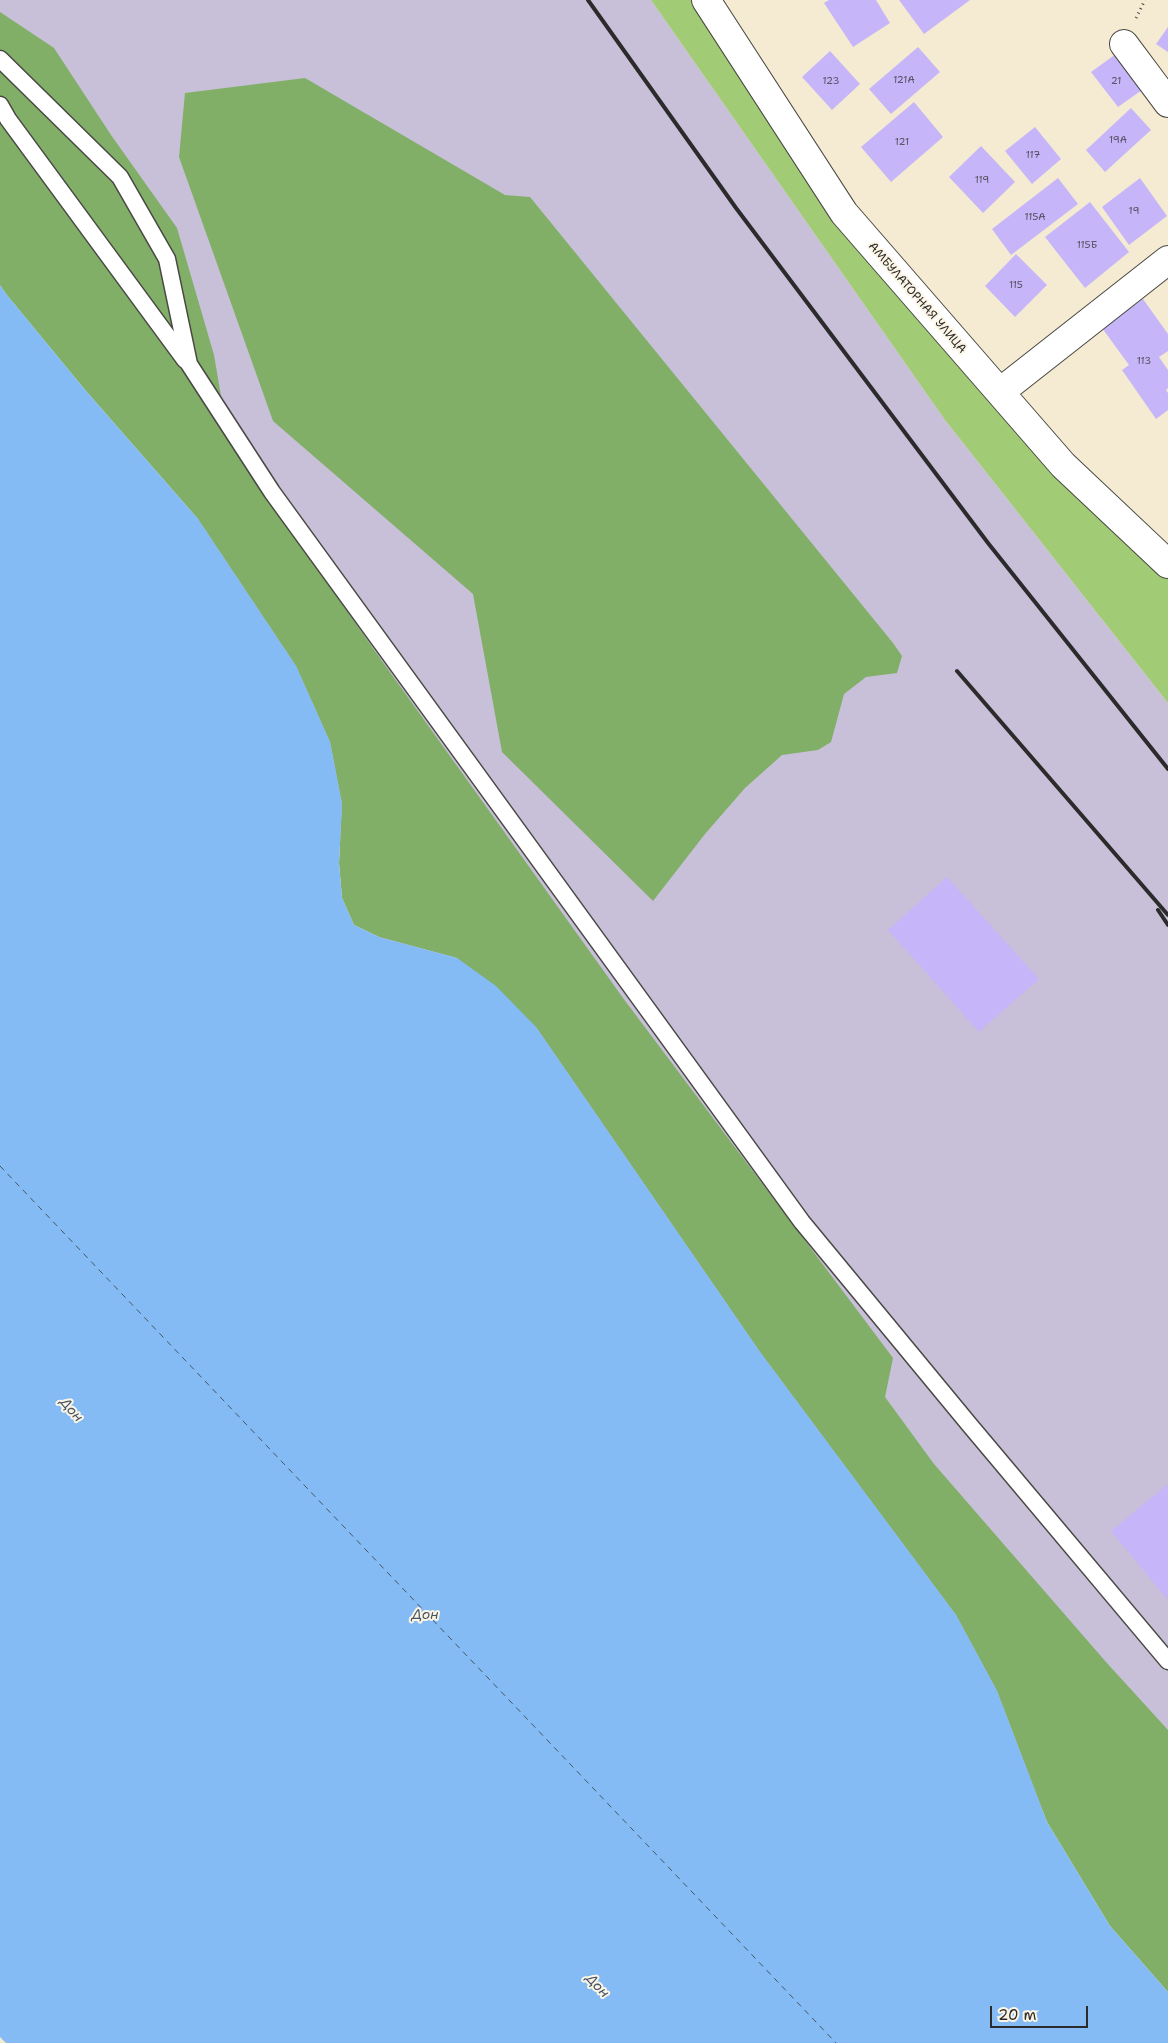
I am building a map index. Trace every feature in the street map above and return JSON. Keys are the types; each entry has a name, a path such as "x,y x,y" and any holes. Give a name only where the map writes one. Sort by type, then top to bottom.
{"street":[{"name":"АМБУЛАТОРНАЯ УЛИЦА","path":"706,0 844,213 1063,465 1168,564"},
{"path":"1124,44 1168,102"},
{"path":"1000,392 1168,260"}],"lane":[{"path":"0,59 120,177 167,259 189,364"},
{"path":"0,105 8,119 189,364 272,492 802,1222 1168,1661"}],"shaded area":[{"path":"0,0 651,0 945,420 1168,703 1168,1992 457,958 379,937 198,519 0,285"}],"green space":[{"path":"651,0 706,0 844,213 1168,564 1168,703 945,420"},
{"path":"0,12 54,48 111,135 177,228 214,355 229,443 623,998 893,1358 885,1397 934,1464 1106,1662 1168,1730 1168,1992 1110,1926 1047,1822 997,1691 956,1615 760,1352 536,1027 457,958 379,937 354,925 342,898 339,863 342,804 330,742 296,666 198,519 86,391 0,285"},
{"path":"305,78 505,195 530,197 902,656 897,673 866,677 844,694 831,742 818,750 782,755 745,788 705,834 653,901 502,752 473,594 273,421 179,157 185,93"}],"water":[{"name":"Дон","path":"0,285 86,391 198,519 296,666 330,742 342,804 339,863 342,898 354,925 379,937 457,958 496,986 536,1027 760,1352 956,1615 997,1691 1047,1822 1110,1926 1168,1992 1168,2043 6,2043 0,2037"}],"building":[{"path":"829,0 876,0 890,23 853,47 824,3"},
{"path":"899,0 970,0 924,34"},
{"path":"1168,27 1168,52 1156,44"},
{"path":"918,47 940,72 891,114 869,89"},
{"path":"830,51 860,84 832,110 802,77"},
{"path":"1116,54 1142,90 1118,107 1091,72"},
{"path":"914,102 943,137 891,182 861,147"},
{"path":"1131,108 1151,130 1105,172 1086,150"},
{"path":"1035,127 1061,159 1032,184 1005,151"},
{"path":"981,146 1015,182 983,213 949,177"},
{"path":"1058,178 1078,204 1011,255 992,229"},
{"path":"1140,178 1167,216 1129,245 1102,207"},
{"path":"1090,202 1129,252 1085,288 1045,237"},
{"path":"1016,254 1047,285 1015,317 985,286"},
{"path":"1143,299 1168,334 1168,351 1159,357 1168,370 1168,388 1166,390 1168,393 1168,410 1156,419 1122,370 1129,365 1102,328"},
{"path":"947,877 1039,979 979,1032 888,930"},
{"path":"1168,1484 1168,1598 1167,1599 1111,1531"}],"ferry route":[{"path":"0,1166 836,2043"}],"railway":[{"path":"588,0 736,208 988,543 1168,769"},
{"path":"957,671 1168,915"},
{"path":"1158,910 1168,925"}]}
